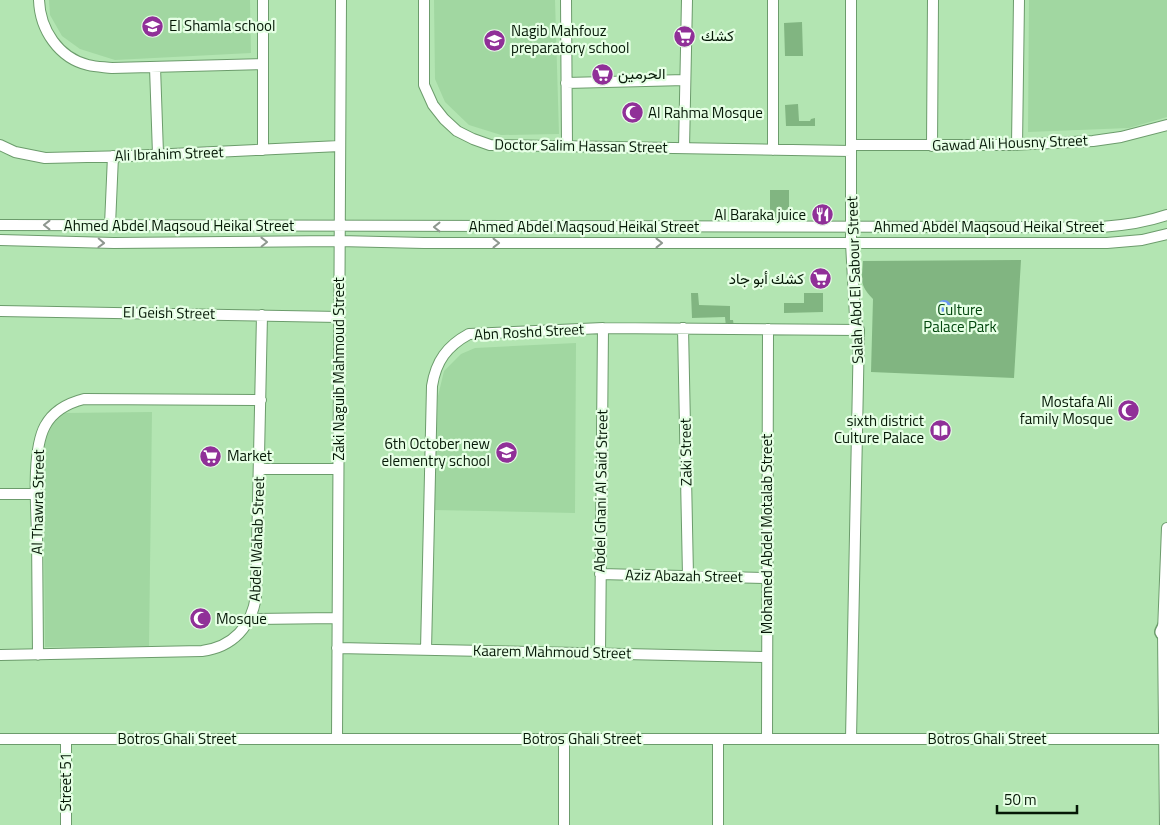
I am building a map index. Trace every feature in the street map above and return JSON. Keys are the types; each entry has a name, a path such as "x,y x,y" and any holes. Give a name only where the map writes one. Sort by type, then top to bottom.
{"street":[{"path":"39,0 42,23 50,37 60,50 73,59 88,65 112,68 263,64"},
{"path":"263,0 263,150"},
{"name":"Zaki Naguib Mahmoud Street","path":"336,739 341,0"},
{"name":"Doctor Salim Hassan Street","path":"424,0 424,85 433,105 444,119 458,131 473,140 490,145 774,150 851,148"},
{"path":"566,0 567,146"},
{"path":"684,148 686,0"},
{"path":"772,0 774,150"},
{"name":"Salah Abd El Sabour Street","path":"851,0 851,244 855,317 859,330 851,739"},
{"path":"932,146 933,0"},
{"path":"1017,145 1019,0"},
{"path":"154,67 158,154"},
{"path":"566,83 685,80"},
{"name":"Gawad Ali Housny Street","path":"851,148 1017,145 1107,140 1167,125"},
{"name":"Ali Ibrahim Street","path":"0,145 22,154 45,158 340,146"},
{"path":"110,226 113,156"},
{"name":"Ahmed Abdel Maqsoud Heikal Street","path":"0,225 851,228 1106,226 1134,224 1167,215"},
{"path":"1106,226 1107,243"},
{"name":"Ahmed Abdel Maqsoud Heikal Street","path":"0,240 114,243 339,241 444,243 1107,243 1142,240 1167,234"},
{"name":"El Geish Street","path":"0,310 339,317"},
{"name":"Abdel Wahab Street","path":"0,655 211,650 232,640 241,632 250,620 255,608 256,596 262,315"},
{"name":"Abn Roshd Street","path":"426,650 432,386 434,372 440,360 458,340 469,334 603,328 859,330"},
{"name":"Abdel Ghani Al Said Street","path":"600,654 603,328"},
{"name":"Zaki Street","path":"684,328 688,576"},
{"name":"Mohamed Abdel Motalab Street","path":"767,739 768,329"},
{"name":"Al Thawra Street","path":"38,654 36,494 38,453 42,432 52,417 61,408 84,399 261,400"},
{"path":"260,469 338,468"},
{"path":"0,494 36,494"},
{"path":"1166,825 1164,739 1167,528"},
{"name":"Aziz Abazah Street","path":"600,574 767,578"},
{"path":"250,620 337,618"},
{"name":"Kaarem Mahmoud Street","path":"337,648 767,657"},
{"name":"Botros Ghali Street","path":"0,739 1164,739"},
{"name":"Street 51","path":"66,739 66,825"},
{"path":"564,739 564,825"},
{"path":"718,739 718,825"}],"shaded area":[{"name":"El Shamla school","path":"49,0 250,0 251,53 115,60 80,49 62,36 50,15"},
{"name":"Nagib Mahfouz preparatory school","path":"434,0 555,0 559,134 501,135 469,125 445,102 435,79"},
{"path":"1029,0 1167,0 1167,117 1129,128 1028,132"},
{"name":"6th October new elementry school","path":"576,343 575,513 434,510 438,396 444,371 461,354 475,348"},
{"path":"152,412 149,646 45,647 43,443 47,427 64,413"}],"green space":[{"path":"802,22 803,56 785,56 784,23"},
{"path":"798,104 799,121 810,121 815,118 815,126 786,126 785,105"},
{"path":"770,190 789,190 789,210 784,211 784,224 770,224"},
{"name":"Culture Palace Park","path":"1021,260 1014,378 871,372 873,299 863,286 863,261"},
{"path":"691,293 698,293 699,305 730,306 730,320 733,320 734,327 726,327 725,317 692,318"},
{"path":"804,293 823,293 823,312 784,313 784,303 804,303"}],"water":[{"path":"944,300 949,302 951,307 949,312 944,314 939,312 937,307 939,302"}],"place":[{"name":"El Shamla school","path":"153,26"},
{"name":"كشك","path":"685,36"},
{"name":"Nagib Mahfouz preparatory school","path":"495,40"},
{"name":"الحرمين","path":"602,74"},
{"name":"Al Rahma Mosque","path":"632,113"},
{"name":"Al Baraka juice","path":"822,215"},
{"name":"كشك أبو جاد","path":"820,279"},
{"name":"Mostafa Ali family Mosque","path":"1129,411"},
{"name":"sixth district Culture Palace","path":"940,430"},
{"name":"6th October new elementry school","path":"506,453"},
{"name":"Market","path":"211,456"},
{"name":"Mosque","path":"200,619"}]}
